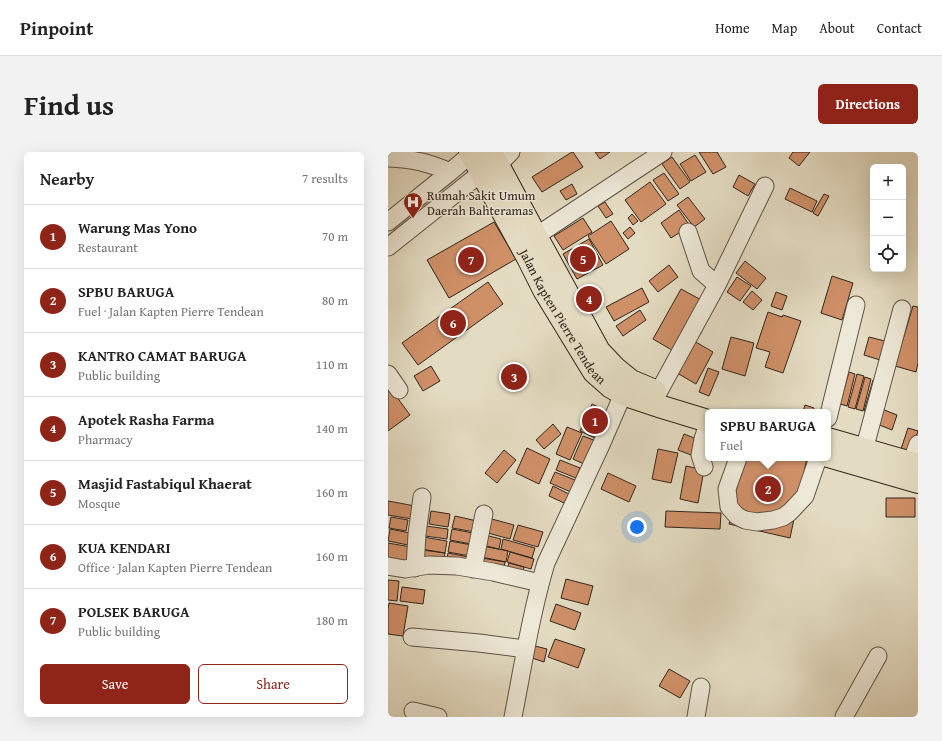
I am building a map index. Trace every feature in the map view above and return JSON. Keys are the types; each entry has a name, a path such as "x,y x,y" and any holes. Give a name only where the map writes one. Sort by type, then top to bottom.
{"highway":[{"name":"Jalan Kapten Pierre Tendean","path":"486,158 536,236 599,351 615,368 631,381 658,392 712,409"},
{"name":"Jalan Kapten Pierre Tendean","path":"486,158 528,258 544,290 594,372 623,394 705,420"},
{"path":"831,440 916,463"},
{"path":"831,456 916,463"}],"street":[{"path":"536,236 663,152"},
{"path":"388,158 407,158 434,165 450,172"},
{"path":"388,222 450,172 486,158"},
{"path":"388,247 486,158"},
{"path":"658,392 717,285 765,186"},
{"path":"688,232 701,271 717,285"},
{"path":"830,409 856,305"},
{"path":"864,450 902,310"},
{"path":"388,374 399,390"},
{"path":"512,717 540,583 546,563 602,445 623,394"},
{"path":"704,467 700,455 705,433"},
{"path":"737,461 727,490 729,507 737,516 745,520 757,522 783,517 790,512 805,496 817,461"},
{"path":"415,568 417,534 422,497"},
{"path":"473,569 484,514"},
{"path":"388,566 405,569 437,564 504,574 540,583"},
{"path":"412,637 479,642 526,649"},
{"path":"844,717 878,656"},
{"path":"696,717 701,687"},
{"path":"414,711 438,717"}],"building":[{"path":"572,152 583,167 542,192 532,177"},
{"path":"595,152 610,152 600,159"},
{"path":"699,152 717,152 726,167 713,174"},
{"path":"793,152 810,152 799,166 789,158"},
{"path":"695,155 706,172 691,181 680,164"},
{"path":"672,157 690,182 680,189 662,164"},
{"path":"664,173 679,194 668,201 653,180"},
{"path":"739,175 755,184 748,196 733,187"},
{"path":"650,182 666,204 641,222 625,200"},
{"path":"572,184 577,194 566,200 560,191"},
{"path":"790,188 817,201 812,212 785,199"},
{"path":"824,194 829,196 818,216 813,213"},
{"path":"688,197 705,219 694,227 677,205"},
{"path":"605,202 613,214 606,218 598,206"},
{"path":"679,210 690,226 671,238 661,223"},
{"path":"632,214 638,221 633,225 628,218"},
{"path":"583,218 592,232 563,250 554,236"},
{"path":"611,221 629,249 606,264 588,236"},
{"path":"494,222 516,259 449,298 427,260"},
{"path":"630,227 635,233 628,239 623,233"},
{"path":"589,239 603,265 577,279 563,254"},
{"path":"745,261 766,278 757,289 736,273"},
{"path":"669,265 678,277 658,292 649,281"},
{"path":"832,276 853,283 842,320 821,313"},
{"path":"737,277 751,286 740,301 727,292"},
{"path":"488,282 503,304 418,365 402,343"},
{"path":"642,288 649,302 614,321 606,307"},
{"path":"681,289 705,302 677,353 653,339"},
{"path":"752,291 762,300 753,310 743,302"},
{"path":"776,292 787,296 782,310 771,306"},
{"path":"913,306 918,307 918,363 916,372 895,366"},
{"path":"640,310 646,320 623,336 616,326"},
{"path":"768,312 801,321 783,373 765,367 770,352 756,348"},
{"path":"731,337 754,343 745,376 722,369"},
{"path":"869,337 885,341 880,360 864,355"},
{"path":"694,341 713,352 696,384 677,373"},
{"path":"431,366 440,381 423,391 414,376"},
{"path":"708,368 719,372 709,396 699,392"},
{"path":"849,372 855,374 847,406 840,404"},
{"path":"857,374 864,376 855,409 848,407"},
{"path":"865,377 871,379 863,411 856,409"},
{"path":"873,380 880,381 871,413 864,411"},
{"path":"391,389 410,415 388,431 388,391"},
{"path":"592,404 609,412 597,439 580,431"},
{"path":"805,405 814,408 814,409 804,409"},
{"path":"882,409 897,415 892,430 877,424"},
{"path":"553,424 561,434 544,449 536,440"},
{"path":"567,427 582,433 570,460 556,454"},
{"path":"908,428 918,431 911,452 901,449"},
{"path":"684,434 697,439 691,455 678,450"},
{"path":"583,436 596,441 586,465 573,459"},
{"path":"527,448 550,459 539,484 516,473"},
{"path":"658,449 678,453 671,483 652,479"},
{"path":"504,450 516,460 497,483 485,473"},
{"path":"560,460 580,468 576,478 556,470"},
{"path":"742,461 806,461 790,538 729,524"},
{"path":"686,466 704,470 698,503 680,499"},
{"path":"555,472 575,480 571,492 550,483"},
{"path":"608,473 636,486 629,502 601,489"},
{"path":"553,486 569,494 564,503 549,496"},
{"path":"886,498 915,498 915,517 886,517"},
{"path":"388,501 415,506 412,519 388,515"},
{"path":"431,511 450,514 448,527 429,524"},
{"path":"666,511 721,513 720,529 665,527"},
{"path":"455,516 477,521 475,532 452,528"},
{"path":"391,517 408,520 406,531 389,528"},
{"path":"488,518 514,525 510,539 484,532"},
{"path":"518,525 543,532 538,547 513,540"},
{"path":"426,526 448,529 447,539 425,536"},
{"path":"390,529 410,533 408,545 388,541"},
{"path":"452,529 473,533 471,544 450,540"},
{"path":"485,535 501,539 499,549 482,545"},
{"path":"423,537 447,541 445,553 421,549"},
{"path":"503,539 535,548 532,558 501,549"},
{"path":"450,541 472,545 470,556 448,552"},
{"path":"388,543 411,547 407,568 388,564"},
{"path":"483,546 508,551 506,562 481,557"},
{"path":"422,550 445,553 443,564 420,560"},
{"path":"510,552 534,559 531,569 507,562"},
{"path":"448,553 469,557 468,567 446,563"},
{"path":"482,558 505,562 503,572 480,568"},
{"path":"509,563 524,567 522,578 506,574"},
{"path":"566,579 593,586 588,605 561,598"},
{"path":"388,580 399,581 397,601 388,600"},
{"path":"402,587 425,590 423,604 400,601"},
{"path":"389,603 408,606 403,636 388,634"},
{"path":"556,604 581,613 575,630 550,621"},
{"path":"555,639 585,649 578,668 548,657"},
{"path":"535,646 547,649 544,662 532,658"},
{"path":"669,669 690,681 680,698 659,686"}],"place":[{"name":"Rumah Sakit Umum Daerah Bahteramas","path":"413,219"},
{"name":"Masjid Fastabiqul Khaerat","path":"583,259"},
{"name":"POLSEK BARUGA","path":"471,260"},
{"name":"Apotek Rasha Farma","path":"589,299"},
{"name":"KUA KENDARI","path":"453,323"},
{"name":"KANTRO CAMAT BARUGA","path":"514,377"},
{"name":"Warung Mas Yono","path":"595,421"},
{"name":"SPBU BARUGA","path":"768,489"}]}
